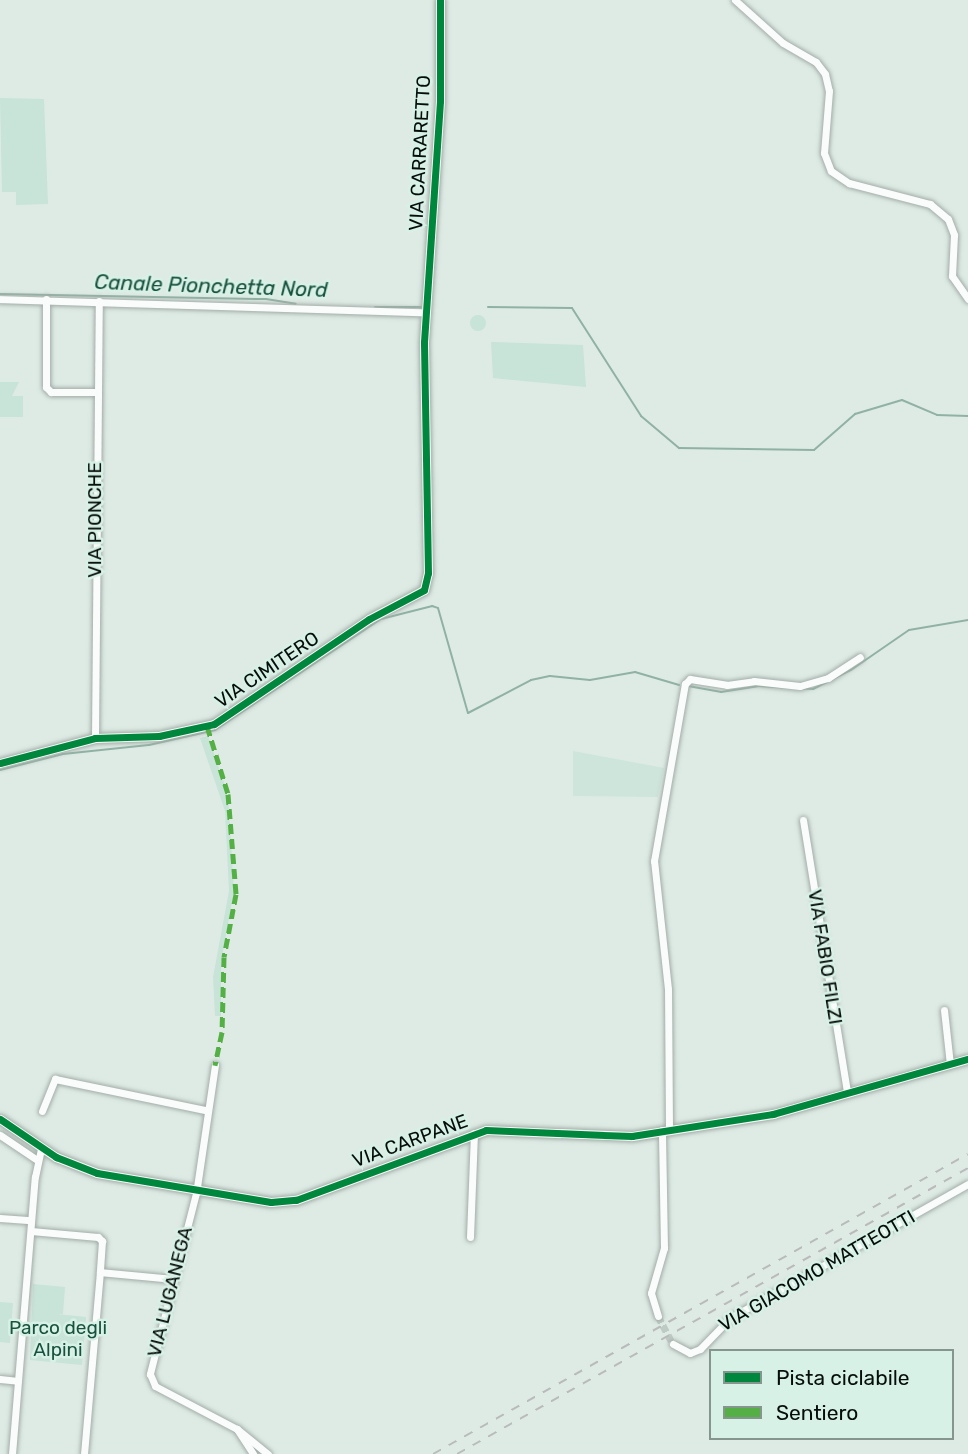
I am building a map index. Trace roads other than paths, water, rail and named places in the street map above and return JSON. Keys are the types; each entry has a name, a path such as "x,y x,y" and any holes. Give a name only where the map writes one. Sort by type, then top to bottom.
{"street":[{"name":"VIA CARRARETTO","path":"425,310 440,101 440,0"},
{"path":"735,0 783,43 816,62 825,74 829,91 824,152 831,171 849,183 930,204 948,219 954,235 953,276 968,299"},
{"path":"0,299 425,310"},
{"path":"46,299 46,387 51,392 96,392"},
{"name":"VIA PIONCHE","path":"95,738 96,392 99,301"},
{"name":"VIA CIMITERO","path":"0,763 95,738 159,736 214,723 369,619 424,590 428,573 425,310"},
{"path":"658,1316 651,1293 664,1248 668,989 654,861 685,684 690,679 727,685 754,681 800,686 845,668 860,657"},
{"name":"VIA FABIO FILZI","path":"803,820 847,1093"},
{"path":"944,1010 950,1064"},
{"name":"VIA CARPANE","path":"0,1119 41,1149 97,1173 271,1202 296,1200 415,1159 474,1133 512,1128 603,1137 773,1114 968,1059"},
{"name":"VIA LUGANEGA","path":"215,1065 205,1110 196,1190 151,1359 155,1385 237,1429 251,1446 262,1446 268,1454"},
{"path":"42,1111 55,1079 134,1099 205,1110"},
{"name":"VIA CARPANE","path":"470,1237 474,1133"},
{"path":"0,1135 37,1160"},
{"path":"12,1454 31,1220 37,1160 41,1149"},
{"name":"VIA GIACOMO MATTEOTTI","path":"673,1344 690,1353 700,1349 730,1318 968,1184"},
{"path":"0,1218 31,1220"},
{"path":"30,1231 98,1237 103,1241 84,1454"},
{"path":"100,1272 173,1279"},
{"path":"0,1379 18,1381"}],"waterway":[{"name":"Canale Pionchetta Nord","path":"0,294 266,299 296,304"},
{"name":"Canale Pionchetta Nord","path":"375,307 421,307"},
{"name":"Canale Pionchetta Nord","path":"488,307 572,308 641,416 679,448 814,450 855,414 902,400 937,415 968,416"},
{"path":"0,770 63,754 149,745 215,730 381,619 432,606 438,608 468,713 531,680 550,676 590,680 635,672 679,685"},
{"path":"688,686 721,692 758,686 813,689 851,670 909,630 968,620"}],"tunnel":[{"path":"658,1316 673,1344"}],"railway":[{"path":"433,1454 968,1154"},
{"path":"457,1454 968,1168"}],"park label":[{"name":"Parco degli Alpini","path":"58,1339"}]}
